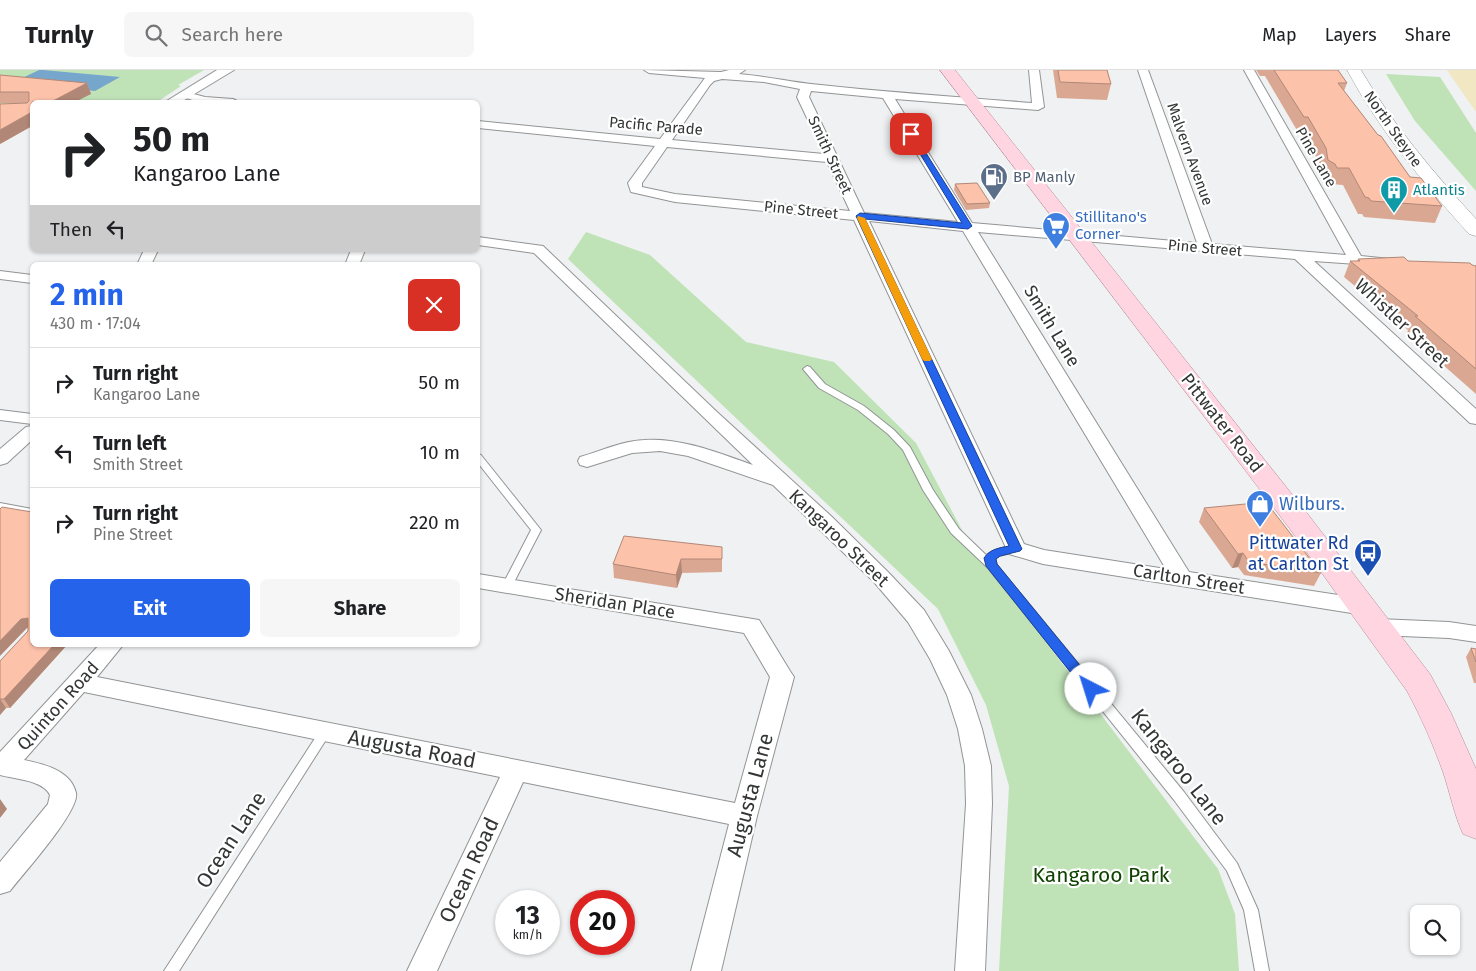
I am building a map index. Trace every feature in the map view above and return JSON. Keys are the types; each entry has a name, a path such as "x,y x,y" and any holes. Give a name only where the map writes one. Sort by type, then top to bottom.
{"main road":[{"name":"Pittwater Road","path":"947,70 1371,617 1418,683 1435,713 1460,772 1476,823"},
{"name":"North Steyne","path":"1354,70 1370,99 1409,155 1476,230"}],"street":[{"path":"164,100 213,70"},
{"path":"176,100 226,70"},
{"path":"649,70 764,78 808,87 887,96 1038,107 1034,70"},
{"path":"664,143 710,79 740,70"},
{"name":"Malvern Avenue","path":"1143,70 1206,248"},
{"name":"Pine Lane","path":"1248,70 1356,260"},
{"name":"Smith Street","path":"808,87 803,97 1016,549"},
{"path":"186,94 204,100"},
{"name":"Smith Lane","path":"887,96 1182,578"},
{"name":"Pacific Parade","path":"480,125 832,159"},
{"name":"Pine Street","path":"664,143 635,183 636,188 648,193 675,198 1078,238 1404,264"},
{"name":"Kangaroo Street","path":"482,238 538,249 874,570 916,616 941,657 959,694 970,729 978,766 979,804 970,971"},
{"name":"Whistler Street","path":"1300,256 1476,419"},
{"path":"0,276 30,279"},
{"path":"0,415 30,419"},
{"path":"0,459 30,433"},
{"path":"587,461 645,445 665,446 781,481"},
{"name":"Carlton Street","path":"1016,549 1042,557 1182,578 1371,617 1476,634"},
{"name":"Sheridan Place","path":"480,581 752,626"},
{"name":"Augusta Lane","path":"706,971 744,816 782,677 752,626"},
{"name":"Quinton Road","path":"2,766 110,647"},
{"name":"Augusta Road","path":"80,682 744,816"},
{"name":"Quinton Road","path":"0,882 57,812 62,800 63,791 58,784 41,774 2,766"},
{"name":"Ocean Road","path":"422,971 516,769"}],"lane":[{"name":"Kangaroo Lane","path":"807,369 822,386 860,408 891,432 907,449 928,490 955,531 992,566 1179,796 1232,867 1251,910 1262,971"},
{"path":"480,460 536,530 507,586"},
{"path":"0,506 30,512"},
{"path":"992,566 990,558 996,553 1016,549"},
{"name":"Ocean Lane","path":"171,971 325,732"}],"green space":[{"path":"0,70 204,70 178,85 181,86 160,100 30,100 30,102 0,106"},
{"path":"1386,74 1440,77 1476,133 1476,191 1415,121"},
{"name":"Kangaroo Park","path":"586,232 650,255 746,342 834,362 916,443 964,534 1218,869 1235,914 1239,971 999,971 1009,786 986,705 938,609 568,259"}],"sand":[{"path":"1447,70 1476,70 1476,112"}],"water":[{"path":"39,70 120,77 95,91 12,83"}],"building":[{"path":"1058,70 1107,70 1111,84 1060,82"},
{"path":"1274,70 1338,70 1347,83 1338,83 1378,135 1381,136 1410,177 1421,178 1442,206 1371,201 1365,197 1349,168 1337,168 1335,164 1328,160 1326,148 1308,117 1304,117"},
{"path":"0,75 87,83 55,100 30,100 30,113 0,130 0,104 27,103 29,101 29,92 0,92"},
{"path":"977,183 990,203 967,204 955,184"},
{"path":"1404,257 1408,261 1470,263 1476,266 1476,369 1415,316 1418,316 1350,261"},
{"path":"1266,502 1321,573 1249,562 1243,553 1238,554 1204,508"},
{"path":"2,507 30,512 30,647 52,647 4,699 0,699 0,661 28,631 28,618 21,619 0,641 0,509"},
{"path":"624,536 722,547 722,559 681,559 676,575 613,564"},
{"path":"1471,648 1476,649 1476,662"}],"slow traffic":[{"path":"861,218 927,359"}],"place":[{"name":"BP Manly","path":"994,201"},
{"name":"Atlantis","path":"1394,214"},
{"name":"Stillitano's Corner","path":"1056,250"},
{"name":"Wilburs.","path":"1260,528"},
{"name":"Pittwater Rd at Carlton St","path":"1368,577"}],"route":[{"path":"911,134 968,226 860,216 1016,549 996,553 990,558 992,566 1091,689"}]}
